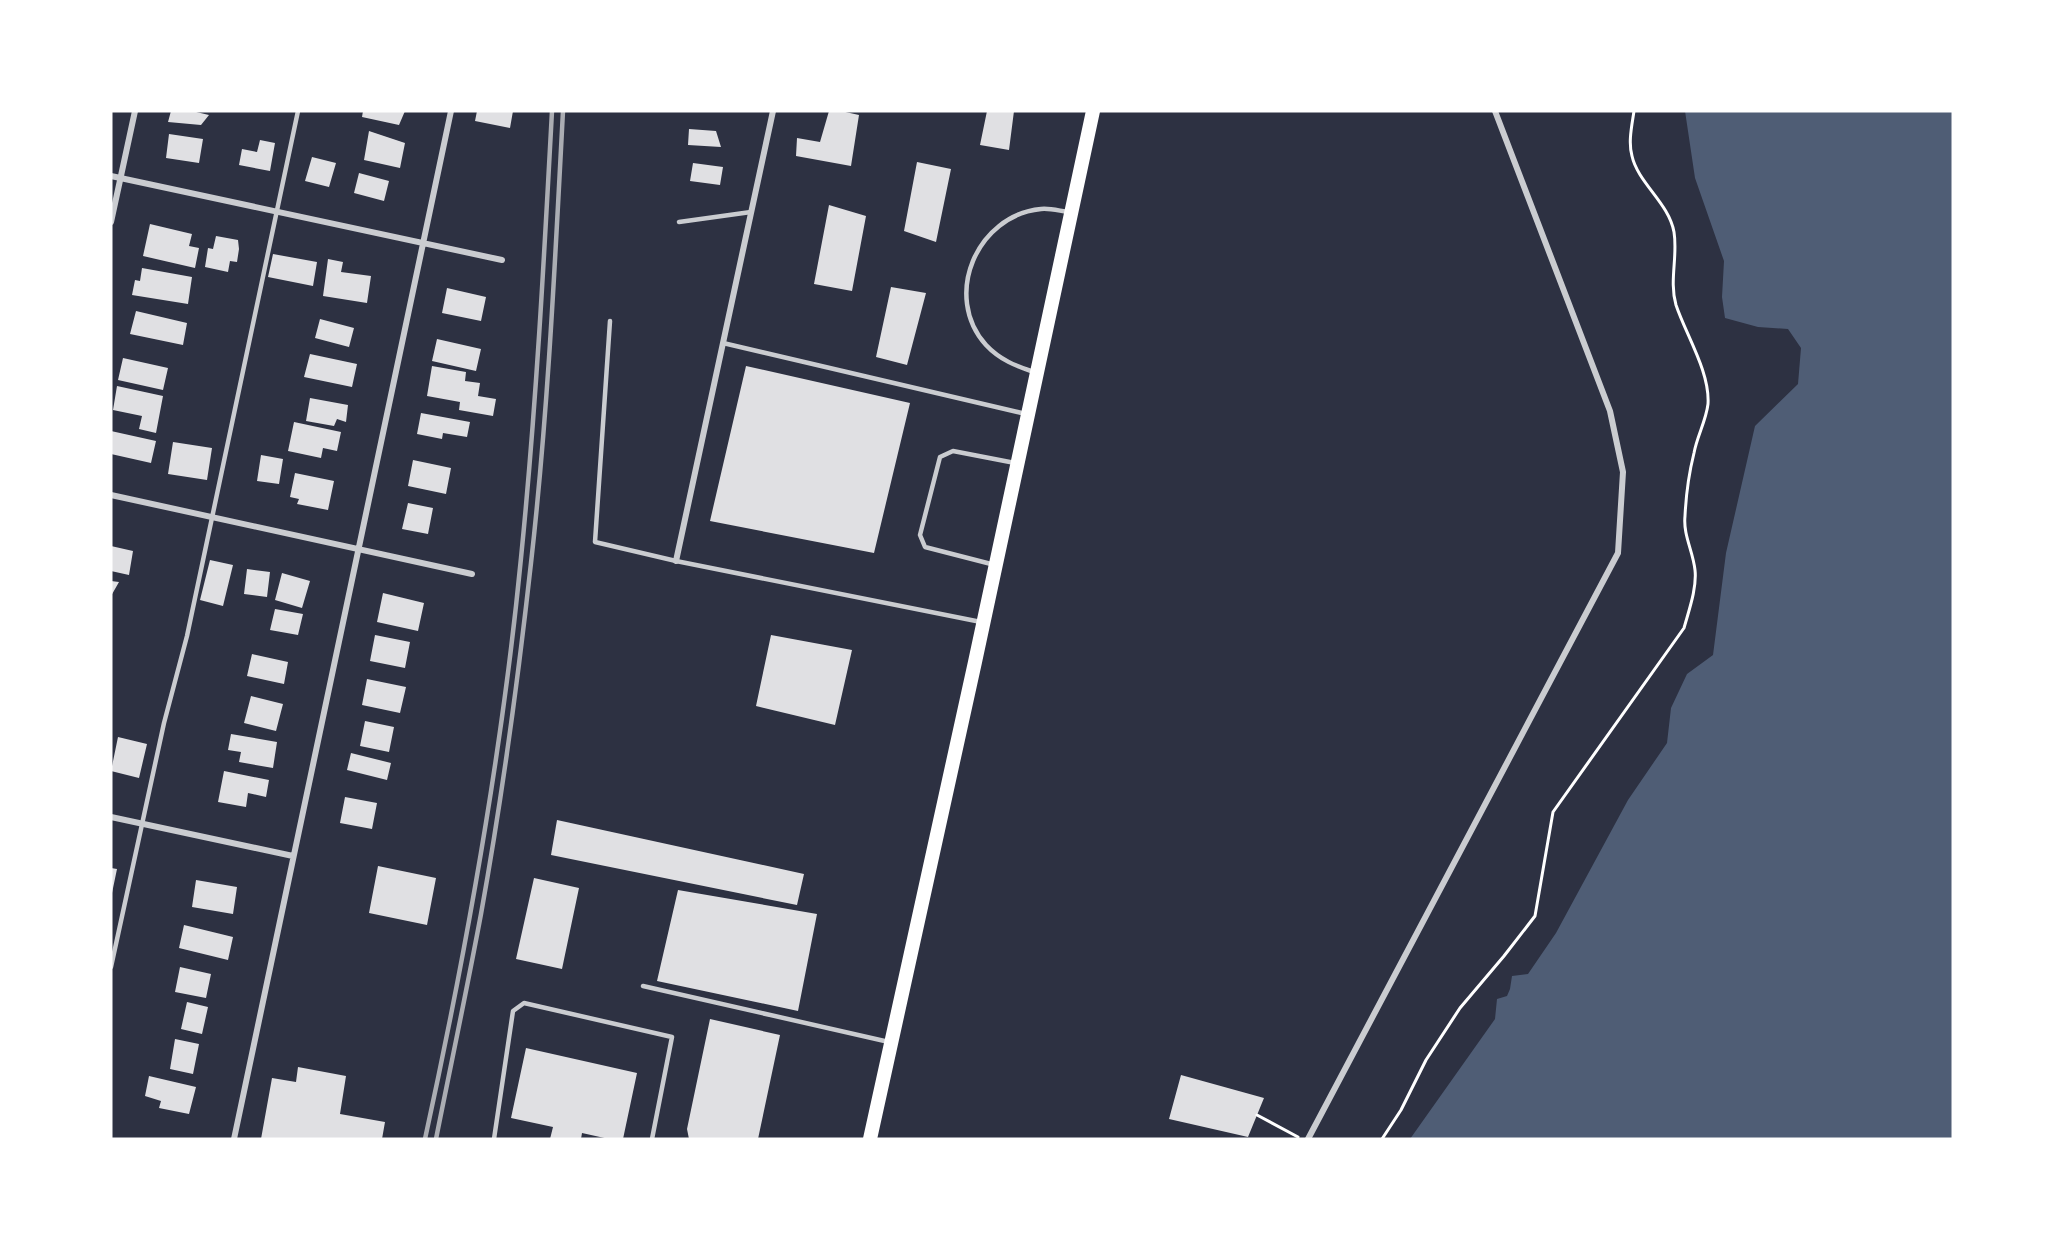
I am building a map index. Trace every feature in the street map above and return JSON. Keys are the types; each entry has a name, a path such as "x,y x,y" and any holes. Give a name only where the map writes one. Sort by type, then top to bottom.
{"main road":[{"path":"870,1139 1029,415 1093,111"}],"street":[{"path":"111,222 135,111"},
{"path":"234,1139 451,111"},
{"path":"676,561 773,111"},
{"path":"1308,1139 1618,553 1623,472 1610,411 1495,111"},
{"path":"111,176 502,260"},
{"path":"111,495 472,574"},
{"path":"111,817 293,856"}],"lane":[{"path":"111,967 164,723 187,636 298,111"},
{"path":"1038,373 1009,364 986,345 970,319 966,289 972,259 988,234 1013,216 1042,209 1072,212"},
{"path":"679,222 751,212"},
{"path":"610,321 596,542 676,561 984,622"},
{"path":"723,343 1029,415"},
{"path":"996,565 925,547 920,535 940,457 953,451 1018,464"},
{"path":"644,986 892,1043"},
{"path":"494,1139 513,1011 524,1003 672,1037 652,1139"}],"path":[{"path":"1382,1139 1401,1110 1426,1060 1460,1008 1535,916 1553,813 1684,627 1690,607 1695,571 1685,534 1684,517 1694,452 1708,403 1704,379 1690,336 1676,304 1673,281 1674,231 1665,211 1632,157 1631,135 1634,111"},
{"path":"1257,1115 1301,1139"}],"water":[{"path":"1685,111 1953,111 1953,1139 1410,1139 1495,1019 1497,999 1507,996 1512,976 1528,974 1556,933 1628,800 1667,743 1671,708 1687,674 1713,655 1726,553 1755,426 1798,384 1801,348 1788,329 1758,327 1725,318 1722,297 1724,261 1695,178"}],"building":[{"path":"171,111 192,111 209,115 201,125 168,122"},
{"path":"363,111 405,111 399,125 362,117"},
{"path":"477,111 513,111 510,128 475,121"},
{"path":"829,111 859,115 851,166 796,156 797,138 820,142"},
{"path":"987,111 1014,111 1009,150 980,145"},
{"path":"689,129 716,131 721,147 688,145"},
{"path":"369,131 405,143 400,168 364,160"},
{"path":"169,134 203,139 199,163 166,158"},
{"path":"260,140 275,143 270,171 239,165 242,149 257,152"},
{"path":"312,157 336,163 329,187 305,181"},
{"path":"917,162 951,169 936,242 904,231"},
{"path":"693,163 723,167 720,185 690,181"},
{"path":"359,173 389,181 384,201 354,193"},
{"path":"829,205 866,216 852,291 814,284"},
{"path":"150,224 192,234 189,246 199,248 195,268 143,256"},
{"path":"216,236 238,240 237,262 230,261 228,272 205,267 208,248 213,249"},
{"path":"273,254 317,262 313,286 268,277"},
{"path":"328,259 343,262 341,272 371,276 367,303 323,296"},
{"path":"142,268 192,277 188,304 132,295 135,280 140,281"},
{"path":"891,287 926,293 907,365 876,357"},
{"path":"447,288 486,297 481,321 442,313"},
{"path":"136,311 187,323 183,345 130,334"},
{"path":"320,319 354,328 349,347 315,338"},
{"path":"437,339 481,349 476,371 432,361"},
{"path":"310,354 357,364 352,387 304,377"},
{"path":"123,358 168,368 163,390 118,380"},
{"path":"432,366 466,372 465,381 480,383 478,396 496,399 493,416 459,410 460,402 427,396"},
{"path":"746,366 910,403 874,553 710,521"},
{"path":"117,386 163,396 156,433 139,429 142,416 113,410"},
{"path":"310,398 348,405 346,422 337,419 334,426 306,421"},
{"path":"421,413 470,422 467,437 443,433 442,439 417,434"},
{"path":"294,422 341,432 337,451 323,448 321,458 288,451"},
{"path":"111,431 156,441 151,463 111,454"},
{"path":"173,442 212,448 207,480 168,474"},
{"path":"261,455 283,459 279,484 257,481"},
{"path":"413,460 451,468 446,494 408,486"},
{"path":"295,473 334,481 328,510 297,504 299,499 290,497"},
{"path":"408,503 433,508 428,534 402,529"},
{"path":"111,546 133,551 129,575 111,571"},
{"path":"210,560 233,565 223,606 200,600"},
{"path":"247,569 270,572 267,597 244,594"},
{"path":"282,573 310,581 302,608 275,600"},
{"path":"111,581 119,582 111,596"},
{"path":"383,593 424,603 418,631 377,622"},
{"path":"275,609 303,614 298,635 270,630"},
{"path":"375,635 410,642 405,668 370,661"},
{"path":"771,635 852,650 835,725 756,706"},
{"path":"252,654 288,662 284,684 247,676"},
{"path":"367,679 406,687 400,713 362,705"},
{"path":"251,696 283,704 276,731 244,723"},
{"path":"365,721 394,727 389,752 360,746"},
{"path":"231,734 277,742 273,768 239,762 241,752 228,750"},
{"path":"118,737 147,744 139,778 111,771"},
{"path":"351,753 391,763 387,780 347,770"},
{"path":"224,771 269,780 266,797 248,793 246,807 218,802"},
{"path":"345,797 377,803 372,829 340,823"},
{"path":"557,820 804,874 797,905 551,855"},
{"path":"378,866 436,878 427,925 369,913"},
{"path":"111,868 117,869 112,893 111,893"},
{"path":"534,878 579,888 562,969 516,959"},
{"path":"196,880 237,887 233,914 192,907"},
{"path":"678,890 817,914 798,1011 657,981"},
{"path":"184,925 233,937 228,960 179,948"},
{"path":"180,967 211,974 206,998 175,992"},
{"path":"187,1002 208,1007 202,1034 181,1029"},
{"path":"710,1019 780,1035 758,1139 689,1139 687,1129"},
{"path":"175,1039 199,1044 193,1074 170,1069"},
{"path":"526,1048 637,1073 623,1139 609,1139 582,1133 581,1139 550,1139 553,1127 511,1118"},
{"path":"298,1067 346,1076 340,1114 385,1122 382,1139 261,1139 272,1078 296,1082"},
{"path":"1181,1075 1264,1098 1248,1137 1169,1119"},
{"path":"149,1076 196,1087 189,1114 159,1108 161,1101 145,1096"}],"railway":[{"path":"425,1139 469,922 504,704 526,502 543,279 552,111"},
{"path":"436,1139 489,870 521,651 537,507 546,394 563,111"}]}
